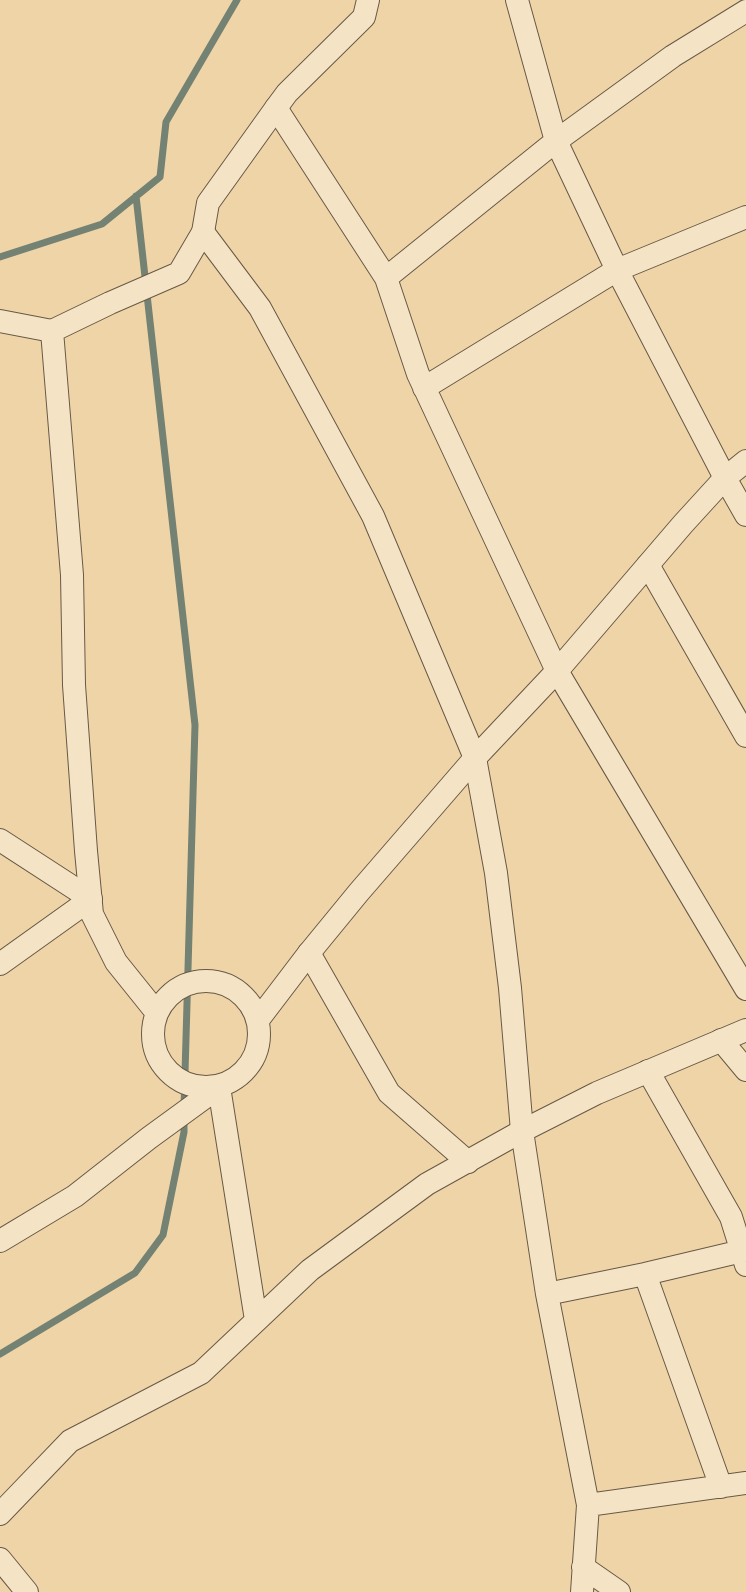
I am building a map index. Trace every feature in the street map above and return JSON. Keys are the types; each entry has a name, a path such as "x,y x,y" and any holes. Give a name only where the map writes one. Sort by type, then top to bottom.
{"street":[{"path":"0,321 52,332 110,303 179,273 203,232 208,203 287,92 364,17 368,0"},
{"path":"517,0 556,141 617,270 725,478 746,515"},
{"path":"386,278 556,141 672,56 746,11"},
{"path":"276,108 386,278 424,388 557,671 746,990"},
{"path":"424,388 617,270 746,217"},
{"path":"203,232 260,308 373,516 475,758 496,873 509,980 522,1131 547,1294 588,1505 582,1592"},
{"path":"52,332 72,574 74,685 92,914 116,962 157,1013"},
{"path":"258,1020 309,953 359,892 475,758 557,671 725,478 746,461"},
{"path":"648,565 746,736"},
{"path":"0,840 91,899"},
{"path":"0,964 91,899"},
{"path":"309,953 389,1094 468,1162"},
{"path":"0,1241 75,1196 149,1138 219,1087 235,1080 248,1069 256,1054 260,1038 258,1020 251,1005 241,993 226,984 210,981 193,982 178,988 166,999 157,1013 153,1030 154,1047 160,1062 171,1075 191,1086 202,1088 219,1087"},
{"path":"0,1514 70,1441 201,1373 310,1270 427,1184 522,1131 597,1093 746,1030"},
{"path":"721,1040 746,1070"},
{"path":"547,1294 645,1274 744,1258 731,1217 648,1071"},
{"path":"219,1087 256,1320"},
{"path":"645,1274 721,1487"},
{"path":"588,1505 746,1483"},
{"path":"0,1559 27,1592"},
{"path":"583,1567 619,1592"}],"waterway":[{"path":"0,257 102,224 160,177 166,122 237,0"},
{"path":"136,196 195,725 184,1108"},
{"path":"0,1354 135,1273 163,1235 184,1132 184,1118"}]}
